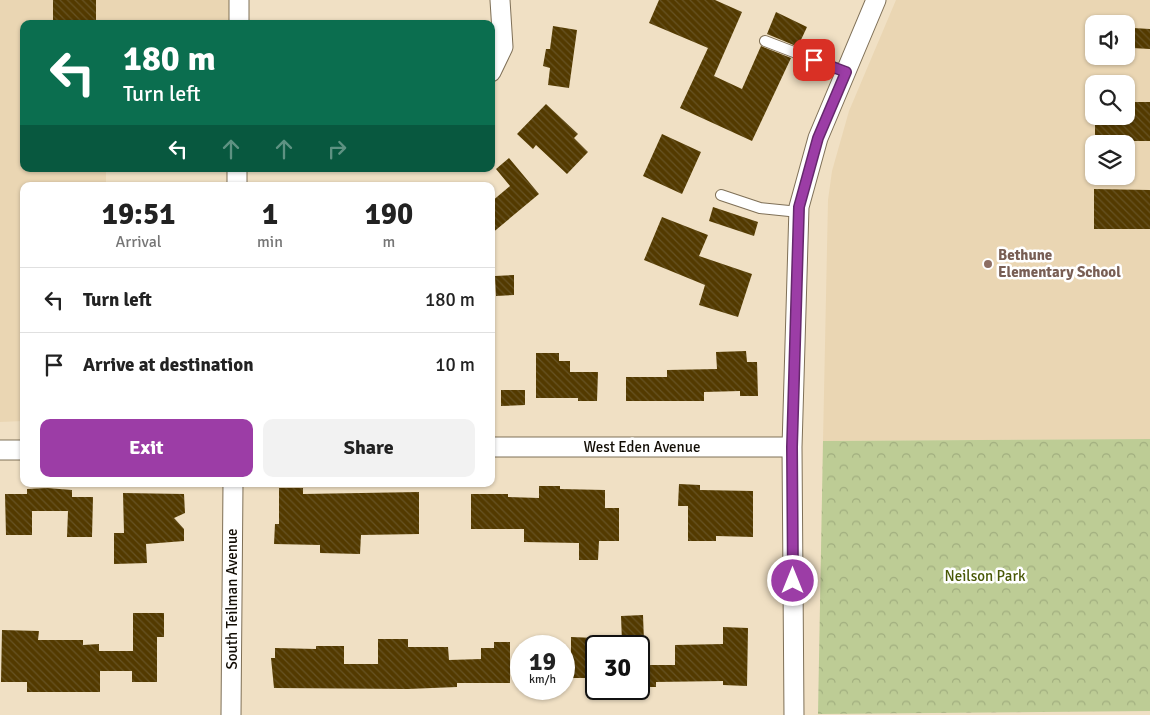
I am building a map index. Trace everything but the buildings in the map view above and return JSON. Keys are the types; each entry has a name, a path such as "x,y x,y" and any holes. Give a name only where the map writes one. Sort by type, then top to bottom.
{"street":[{"path":"239,0 239,20"},
{"path":"495,64 504,47 500,0"},
{"path":"794,715 792,447 799,212 818,138 876,0"},
{"name":"West Eden Avenue","path":"495,447 792,447"},
{"path":"0,450 20,450"},
{"name":"South Teilman Avenue","path":"231,715 233,487"}],"lane":[{"path":"765,42 846,72"},
{"path":"721,195 760,208 799,212"}],"shaded area":[{"path":"0,0 242,0 242,20 20,20 20,172 106,172 106,182 20,182 20,421 0,422"},
{"name":"Bethune Elementary School","path":"896,0 1150,0 1150,439 823,441 828,200 832,171 849,111"}],"green space":[{"name":"Neilson Park","path":"1150,439 1150,711 818,714 823,441"}],"place":[{"name":"Bethune Elementary School","path":"988,264"}],"route":[{"path":"793,581 792,447 799,207 818,138 846,72 814,60"}]}
